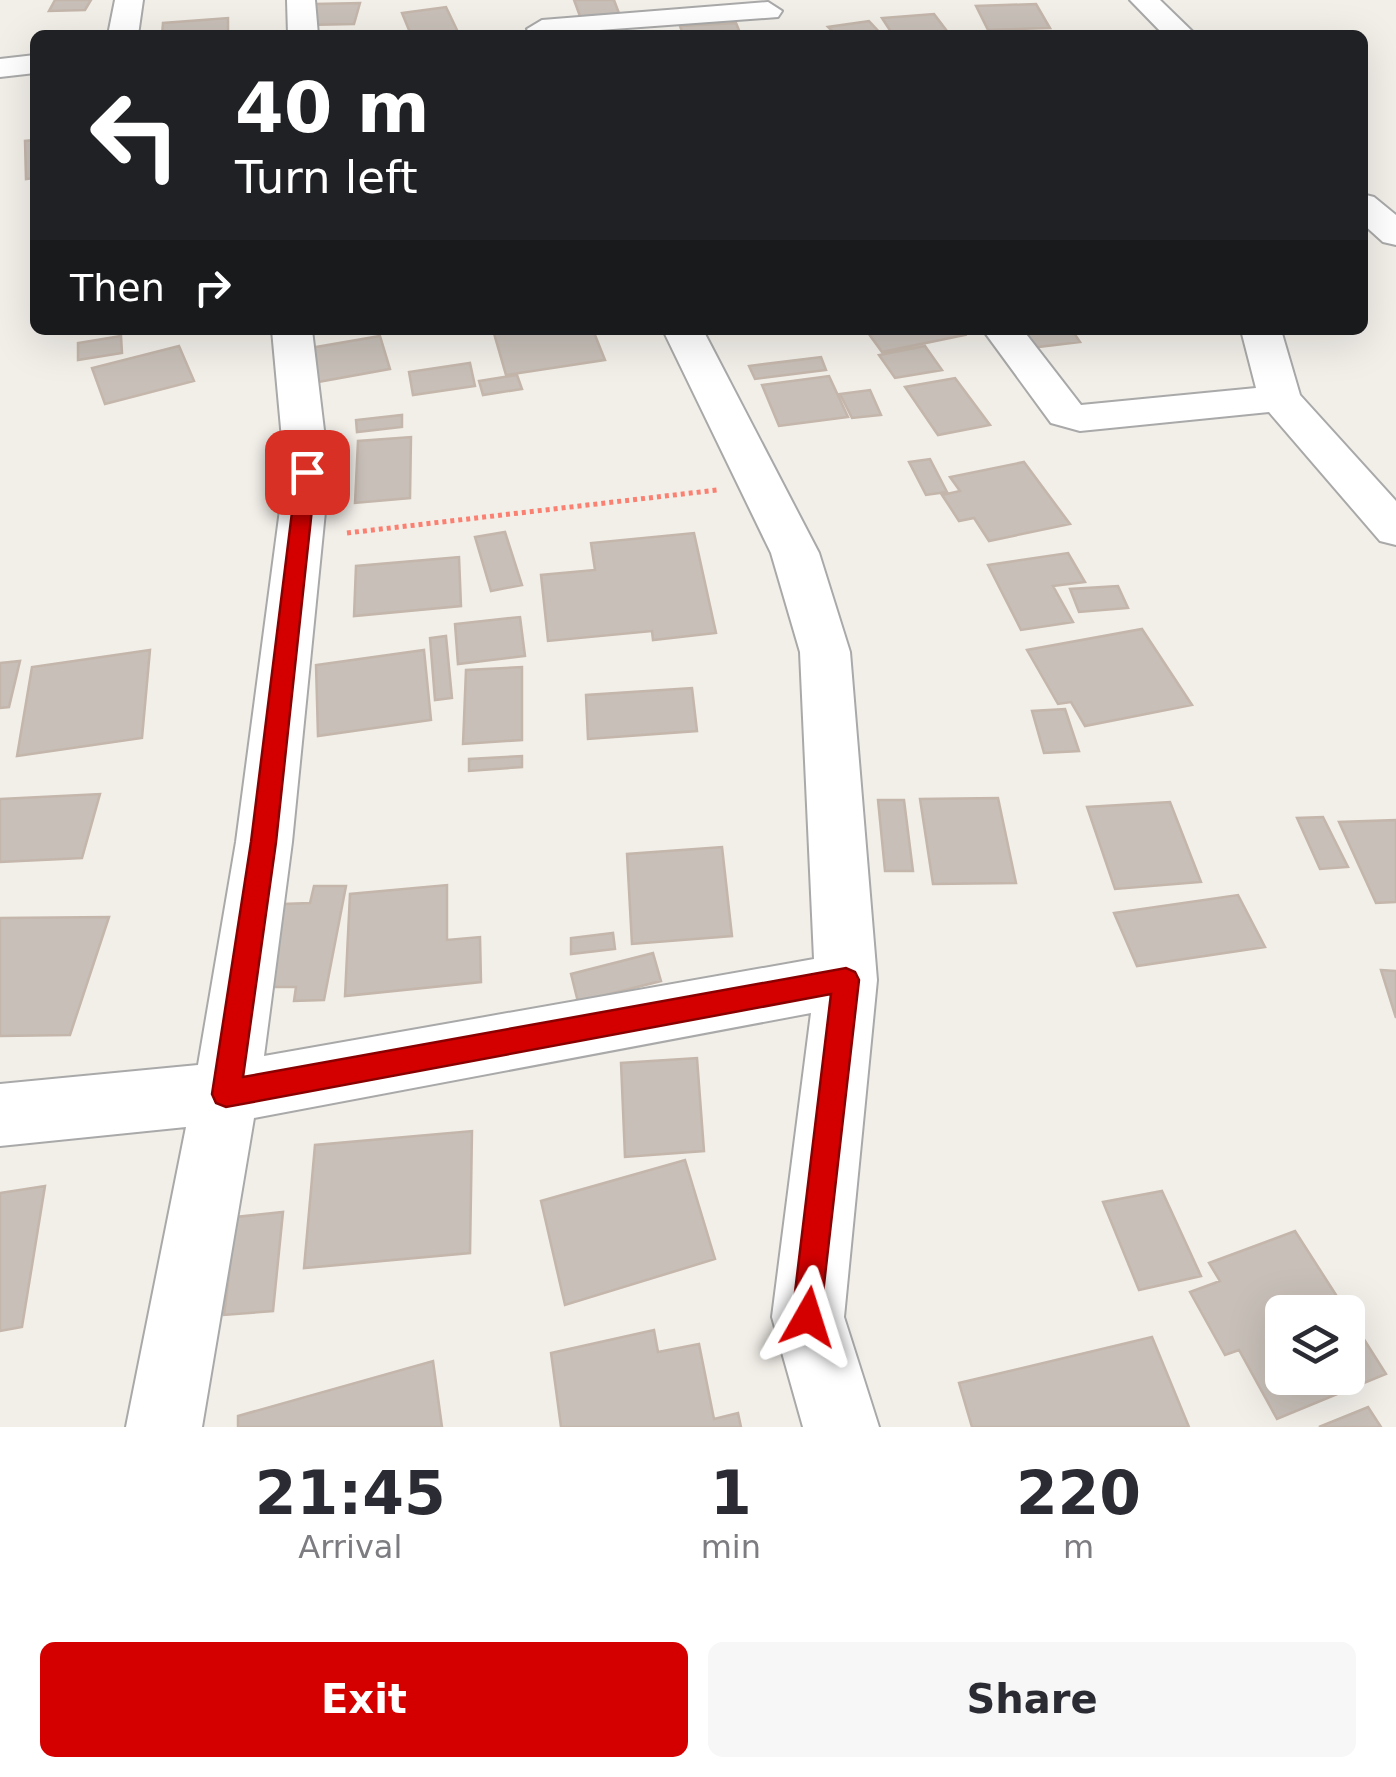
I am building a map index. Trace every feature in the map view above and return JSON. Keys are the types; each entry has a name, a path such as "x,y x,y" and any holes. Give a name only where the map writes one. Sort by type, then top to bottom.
{"street":[{"path":"124,30 129,0"},
{"path":"302,0 303,30"},
{"path":"1144,0 1176,30"},
{"path":"540,21 766,5 783,30"},
{"path":"0,68 30,65"},
{"path":"1368,209 1396,234"},
{"path":"164,1427 226,1094 264,842 307,472 293,335"},
{"path":"686,335 795,553 824,652 846,980 808,1317 841,1427"},
{"path":"1007,335 1066,414 1080,418 1280,398"},
{"path":"1262,335 1280,398 1396,530"},
{"path":"0,1114 226,1094 846,980"}],"path":[{"path":"299,538 566,510 762,484"}],"building":[{"path":"55,0 91,0 85,10 49,11"},
{"path":"574,0 614,0 620,16 581,19"},
{"path":"360,3 354,24 308,25 315,4"},
{"path":"1036,4 1050,28 988,30 976,6"},
{"path":"446,7 457,30 409,30 402,13"},
{"path":"934,14 946,30 890,30 882,18"},
{"path":"228,18 228,30 162,30 163,23"},
{"path":"869,21 877,30 831,30 828,27"},
{"path":"736,23 739,30 681,30 680,26"},
{"path":"30,140 30,179 26,179 25,141"},
{"path":"494,335 595,335 605,360 506,375"},
{"path":"870,335 965,335 882,352"},
{"path":"1022,335 1075,335 1080,342 1031,348"},
{"path":"121,336 122,353 78,360 78,343"},
{"path":"380,336 390,369 318,382 310,348"},
{"path":"179,346 194,381 105,404 92,368"},
{"path":"925,346 942,370 895,378 879,355"},
{"path":"821,357 826,370 755,379 749,366"},
{"path":"470,363 475,386 413,395 409,372"},
{"path":"517,375 522,389 483,395 479,381"},
{"path":"829,376 848,417 779,426 762,385"},
{"path":"955,378 990,425 938,435 905,387"},
{"path":"870,390 881,415 852,418 840,394"},
{"path":"402,415 402,427 357,432 356,420"},
{"path":"411,437 410,498 355,503 358,441"},
{"path":"930,459 947,492 926,495 909,462"},
{"path":"1024,462 1070,524 989,541 974,518 959,521 942,495 960,491 950,477"},
{"path":"505,532 522,585 491,591 475,537"},
{"path":"694,533 716,633 653,640 652,631 548,641 541,575 595,570 591,543"},
{"path":"1068,553 1085,582 1053,586 1073,622 1021,630 988,565"},
{"path":"459,557 461,606 354,616 356,566"},
{"path":"1118,586 1128,608 1079,612 1070,589"},
{"path":"520,617 525,656 458,664 455,624"},
{"path":"1142,629 1192,705 1085,726 1071,702 1058,704 1027,650"},
{"path":"446,636 452,698 435,700 430,638"},
{"path":"150,650 142,738 17,756 32,667"},
{"path":"424,650 431,720 318,736 316,665"},
{"path":"20,661 9,707 0,708 0,663"},
{"path":"522,667 522,740 463,744 466,670"},
{"path":"692,688 697,731 588,739 586,695"},
{"path":"1065,709 1079,751 1044,753 1032,711"},
{"path":"522,756 522,767 469,771 469,759"},
{"path":"100,794 82,858 0,862 0,799"},
{"path":"998,798 1016,883 933,884 920,799"},
{"path":"878,800 904,800 913,871 885,871"},
{"path":"1170,802 1201,882 1115,889 1087,807"},
{"path":"1323,817 1348,867 1320,869 1297,818"},
{"path":"1396,820 1396,902 1376,903 1339,822"},
{"path":"722,847 732,936 632,944 627,854"},
{"path":"447,885 447,940 480,937 481,982 345,996 350,894"},
{"path":"314,886 346,886 324,1000 294,1001 296,987 263,987 282,904 310,903"},
{"path":"1238,895 1265,947 1137,966 1114,913"},
{"path":"109,917 70,1035 0,1036 0,918"},
{"path":"613,933 615,949 571,954 571,938"},
{"path":"653,953 661,981 578,1002 571,974"},
{"path":"1381,970 1396,971 1396,1018"},
{"path":"697,1058 704,1151 625,1157 621,1063"},
{"path":"472,1131 470,1253 304,1268 315,1145"},
{"path":"685,1160 715,1259 565,1305 541,1201"},
{"path":"45,1186 22,1327 0,1331 0,1193"},
{"path":"1162,1191 1201,1276 1139,1290 1103,1202"},
{"path":"283,1212 273,1311 224,1315 236,1217"},
{"path":"1295,1231 1336,1295 1265,1295 1265,1395 1335,1395 1277,1419 1239,1350 1225,1355 1190,1292 1220,1281 1209,1263"},
{"path":"654,1330 658,1352 699,1344 714,1419 738,1413 741,1427 561,1427 551,1353"},
{"path":"1152,1337 1189,1427 972,1427 959,1383"},
{"path":"1365,1341 1386,1374 1365,1383"},
{"path":"433,1361 442,1427 238,1427 238,1416"},
{"path":"1368,1407 1381,1427 1319,1427"}],"route":[{"path":"307,472 264,842 226,1094 846,980 808,1317"}]}
